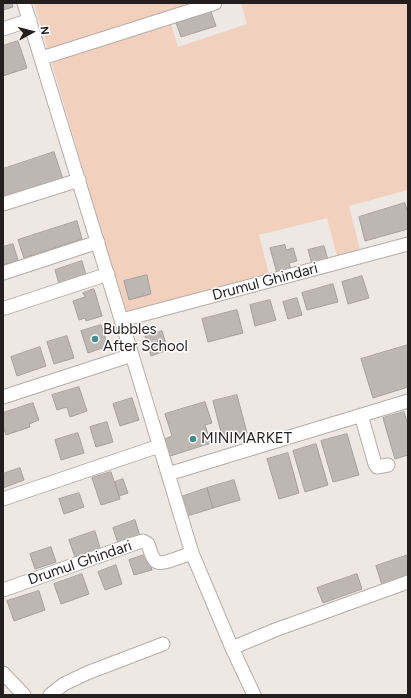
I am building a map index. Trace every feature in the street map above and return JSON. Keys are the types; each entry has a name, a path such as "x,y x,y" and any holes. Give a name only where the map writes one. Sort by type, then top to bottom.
{"street":[{"path":"24,3 192,553 232,648 254,695"},
{"path":"42,58 215,3"},
{"path":"3,30 30,20"},
{"path":"3,204 79,180"},
{"path":"3,273 98,242"},
{"name":"Drumul Ghindari","path":"122,320 408,244"},
{"path":"5,308 108,274"},
{"path":"3,397 132,355"},
{"path":"168,474 408,401"},
{"path":"361,415 375,464 377,467 388,465"},
{"path":"3,499 159,446"},
{"name":"Drumul Ghindari","path":"3,590 136,542 143,541 148,544 156,562 162,563 192,553"},
{"path":"232,648 275,630 408,582"},
{"path":"50,695 64,684 87,672 163,644"},
{"path":"3,673 24,695"}],"shaded area":[{"path":"34,3 192,3 167,11 178,47 247,24 241,3 408,3 408,190 349,206 360,250 337,256 327,218 259,235 269,274 125,312"}],"building":[{"path":"3,3 12,3 13,7 3,10"},
{"path":"210,9 216,26 181,37 175,20"},
{"path":"18,41 27,68 3,76 3,46"},
{"path":"54,152 63,179 3,199 3,169"},
{"path":"405,203 408,214 408,229 365,241 359,217"},
{"path":"77,221 82,239 24,258 18,240"},
{"path":"13,244 18,260 3,265 3,247"},
{"path":"285,245 286,250 293,248 297,261 289,263 292,273 278,277 270,248"},
{"path":"324,246 328,260 312,264 308,250"},
{"path":"82,261 86,275 59,284 55,270"},
{"path":"147,275 151,294 129,300 124,281"},
{"path":"362,276 369,298 348,304 342,282"},
{"path":"333,284 338,302 307,310 302,293"},
{"path":"94,289 102,316 86,321 85,318 79,320 73,301 85,297 83,293"},
{"path":"297,298 302,315 288,319 283,302"},
{"path":"270,300 276,320 255,326 250,305"},
{"path":"237,310 243,333 208,342 202,319"},
{"path":"101,325 108,346 88,353 81,331"},
{"path":"162,331 168,350 151,356 145,336"},
{"path":"67,336 74,358 54,364 47,342"},
{"path":"408,345 408,387 373,398 361,359"},
{"path":"40,347 46,366 17,376 11,357"},
{"path":"79,387 87,411 70,417 67,407 57,410 52,395"},
{"path":"237,395 247,433 223,440 213,401"},
{"path":"132,398 139,420 120,426 113,404"},
{"path":"205,402 212,423 205,425 211,443 167,457 162,440 172,436 165,414"},
{"path":"33,403 39,420 29,424 30,427 6,435 3,426 3,413"},
{"path":"404,412 408,425 408,455 395,459 383,418"},
{"path":"107,422 113,442 96,447 90,427"},
{"path":"78,433 84,453 61,460 55,440"},
{"path":"347,434 359,475 333,482 321,441"},
{"path":"316,444 328,485 305,492 293,451"},
{"path":"288,453 299,493 279,499 267,459"},
{"path":"20,468 24,480 3,488 3,474"},
{"path":"111,472 120,499 101,505 92,478"},
{"path":"123,479 128,493 119,496 115,482"},
{"path":"234,480 240,500 213,508 207,488"},
{"path":"207,488 213,508 187,516 181,497"},
{"path":"79,493 84,507 64,514 59,499"},
{"path":"135,520 140,536 118,543 113,528"},
{"path":"95,531 101,551 76,560 69,540"},
{"path":"51,547 56,562 35,569 30,554"},
{"path":"147,554 152,570 134,575 129,560"},
{"path":"408,555 408,576 382,585 376,566"},
{"path":"116,565 122,584 105,590 98,572"},
{"path":"82,574 89,594 61,604 54,584"},
{"path":"357,574 362,589 323,603 317,588"},
{"path":"39,591 45,610 14,621 7,601"}],"place":[{"name":"Bubbles After School","path":"95,339"},
{"name":"MINIMARKET","path":"193,439"}]}
